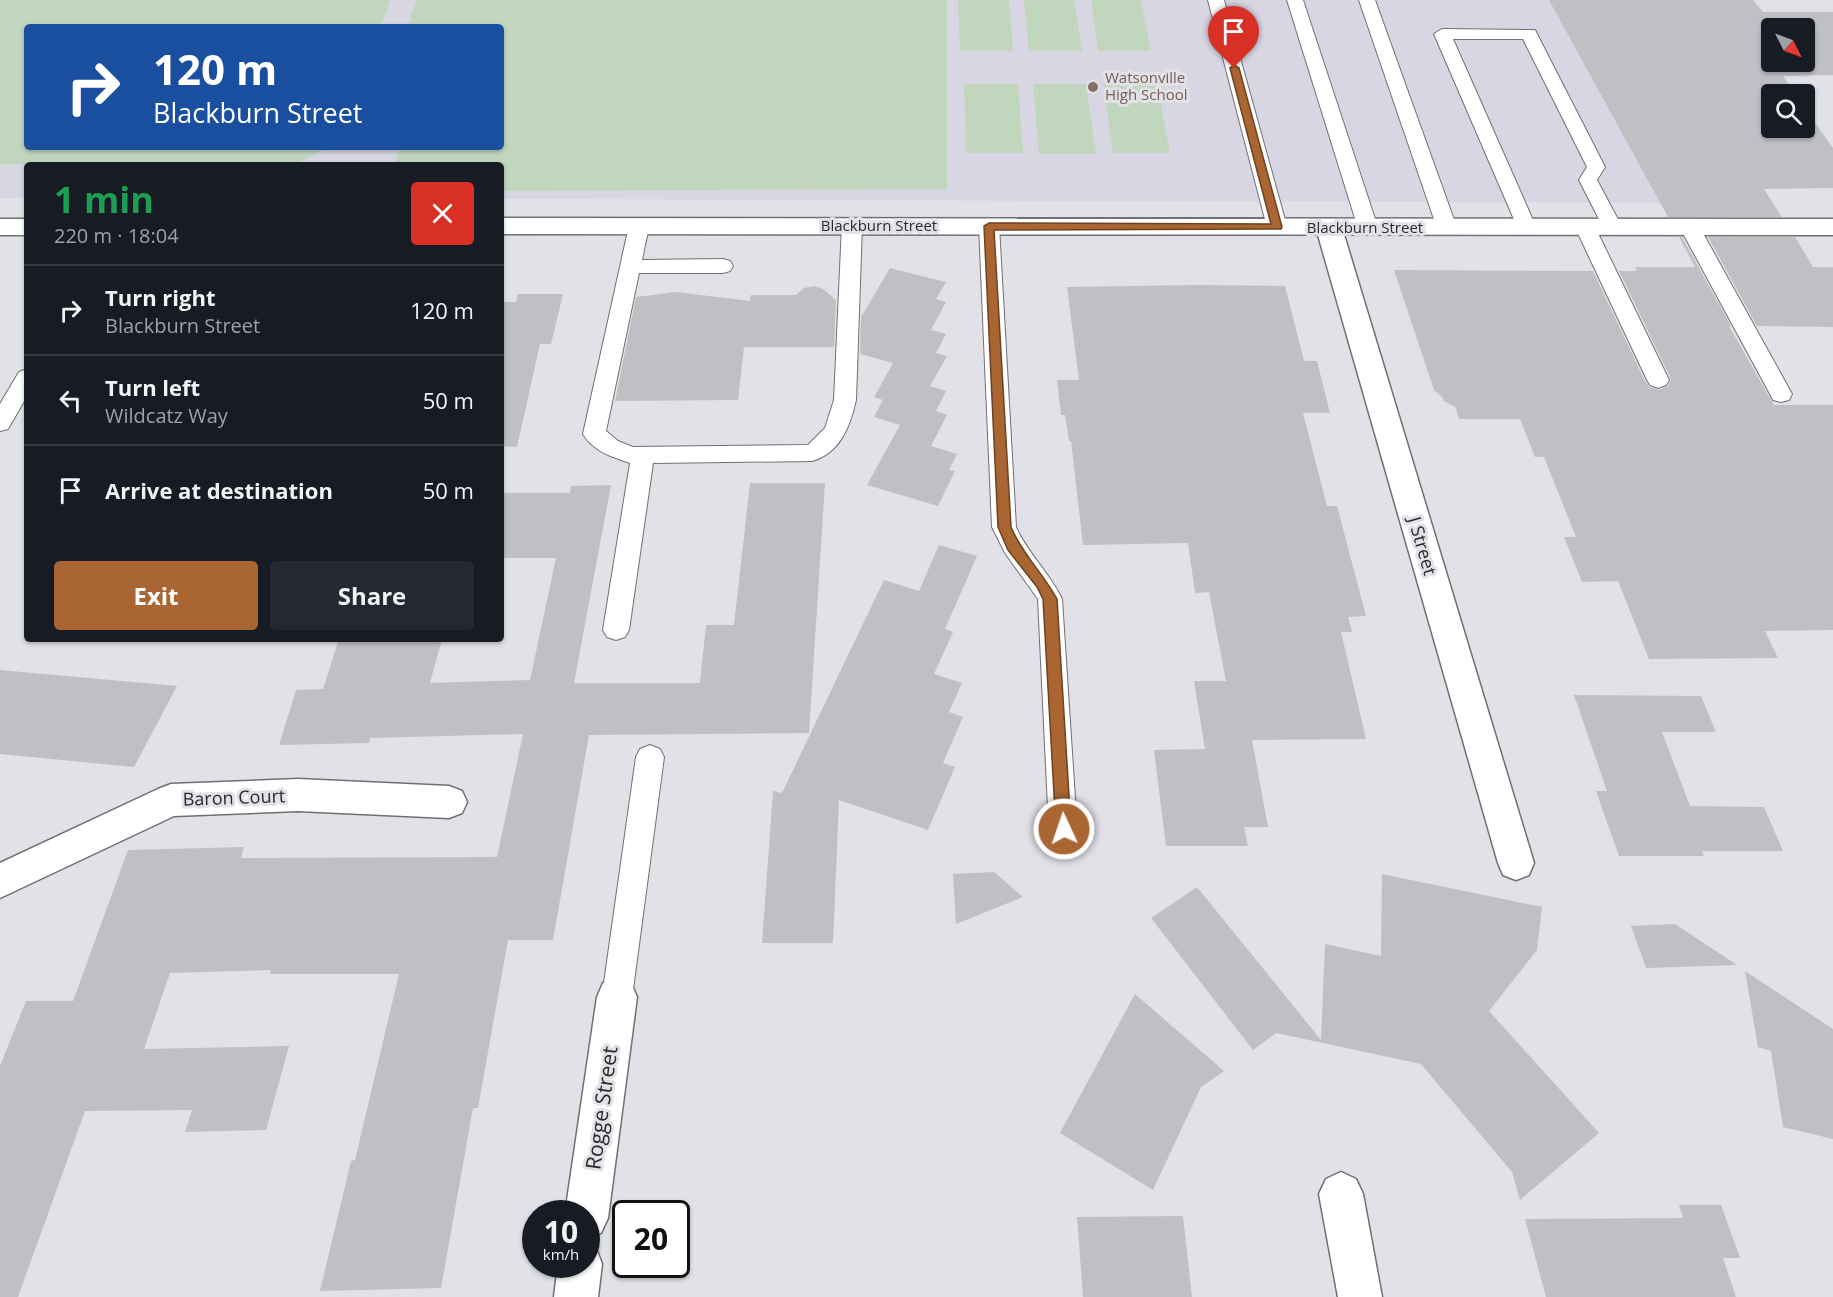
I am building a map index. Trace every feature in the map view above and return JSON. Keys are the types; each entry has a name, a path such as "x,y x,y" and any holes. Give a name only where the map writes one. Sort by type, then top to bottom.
{"street":[{"name":"Blackburn Street","path":"504,226 852,225 1329,228 1833,226"},
{"path":"0,227 24,227"},
{"name":"J Street","path":"1329,228 1516,863"},
{"name":"Baron Court","path":"0,881 171,800 298,795 449,802"},
{"name":"Rogge Street","path":"589,1200 617,997"},
{"path":"1341,1194 1359,1297"},
{"path":"576,1297 578,1278"}],"lane":[{"path":"1216,0 1277,227"},
{"path":"1295,0 1368,228"},
{"path":"1367,0 1447,228"},
{"path":"1526,227 1442,34 1529,34 1596,167 1588,180 1612,227"},
{"path":"639,226 594,434 610,447 632,455 812,453 827,444 839,427 845,400 852,225"},
{"path":"989,226 1004,527 1012,547 1042,584 1050,599 1064,829"},
{"path":"1689,226 1781,394"},
{"path":"1585,227 1658,380"},
{"path":"629,267 723,266"},
{"path":"0,423 24,382"},
{"path":"616,630 643,455"},
{"path":"617,997 650,757"}],"shaded area":[{"name":"Watsonville High School","path":"0,0 1634,0 1755,203 504,199 504,162 24,162 24,198 0,198"}],"green space":[{"path":"0,0 390,0 382,24 24,24 24,150 323,150 295,162 24,162 24,164 0,164"},
{"path":"416,0 947,0 947,189 504,191 504,162 394,162 400,150 504,150 504,24 409,24"},
{"path":"958,0 1009,0 1013,51 960,51"},
{"path":"1024,0 1074,0 1082,51 1029,51"},
{"path":"1091,0 1141,0 1151,51 1098,51"},
{"path":"964,84 1018,84 1023,153 966,153"},
{"path":"1033,84 1086,84 1096,154 1039,154"},
{"path":"1103,84 1157,84 1170,153 1113,153"}],"building":[{"path":"1549,0 1753,0 1763,12 1833,12 1833,75 1783,76 1789,84 1761,84 1761,138 1815,138 1815,123 1833,148 1833,188 1764,189 1782,217 1668,217"},
{"path":"1679,237 1682,237 1774,405 1833,405 1833,630 1765,631 1778,658 1649,659 1618,581 1582,582 1564,537 1576,537 1544,457 1535,457 1520,419 1459,419 1456,408 1444,401 1434,390 1394,270 1593,271 1645,381 1649,387 1659,390 1668,386 1671,379 1619,271 1637,271 1635,267 1695,267"},
{"path":"1708,237 1795,237 1813,267 1833,267 1833,327 1757,326"},
{"path":"890,268 946,282 936,299 946,302 931,330 946,334 936,353 947,356 930,386 946,391 936,411 947,415 931,446 957,454 949,470 955,471 938,506 867,485 900,425 874,417 883,400 874,397 893,363 860,354 861,317"},
{"path":"814,286 823,289 836,300 834,347 744,347 738,400 615,401 636,297 676,292 750,301 751,295 796,295 804,288"},
{"path":"1285,286 1304,361 1317,361 1330,413 1303,413 1327,506 1337,506 1366,616 1348,617 1352,632 1341,632 1366,739 1252,740 1268,827 1244,827 1248,846 1166,846 1154,750 1205,749 1194,681 1226,681 1209,592 1195,593 1188,543 1083,545 1071,441 1069,441 1065,415 1061,415 1057,380 1079,380 1067,287"},
{"path":"518,294 563,294 551,344 540,344 517,447 504,446 504,302 516,302"},
{"path":"750,483 825,483 809,733 589,735 553,940 508,940 478,1108 473,1108 441,1288 320,1291 351,1161 355,1160 399,974 270,974 271,970 170,973 144,1049 289,1046 266,1130 185,1132 192,1110 85,1111 18,1297 0,1297 0,1066 26,1001 73,1001 128,850 244,847 241,858 497,857 523,734 370,738 369,743 279,745 296,690 323,689 338,642 441,642 430,683 530,680 556,558 504,558 504,493 570,493 571,486 611,485 574,683 700,683 706,625 734,625"},
{"path":"939,545 977,556 945,629 953,632 934,674 962,683 949,712 963,717 943,763 955,767 928,830 839,800 833,943 762,943 773,791 782,793 884,580 919,591"},
{"path":"0,670 177,686 134,767 0,754"},
{"path":"1574,695 1701,696 1716,732 1662,732 1690,806 1764,807 1783,851 1702,851 1704,856 1619,856 1596,791 1607,791"},
{"path":"994,872 1023,897 956,924 953,874"},
{"path":"1382,874 1542,907 1537,950 1489,1011 1599,1133 1520,1200 1512,1172 1421,1064 1276,1033 1253,1050 1151,918 1197,887 1321,1040 1325,944 1381,956"},
{"path":"1675,924 1737,965 1646,968 1631,926"},
{"path":"1745,971 1833,1029 1833,1139 1783,1127 1771,1051 1758,1047"},
{"path":"1135,994 1224,1071 1201,1087 1153,1190 1060,1133"},
{"path":"1679,1205 1721,1205 1740,1258 1723,1258 1736,1297 1546,1297 1525,1219 1683,1218"},
{"path":"1183,1216 1192,1297 1083,1297 1077,1217"}],"place":[{"name":"Watsonville High School","path":"1093,87"}],"route":[{"path":"1064,829 1050,599 1042,584 1012,547 1004,527 989,226 1277,227 1234,68"}]}
